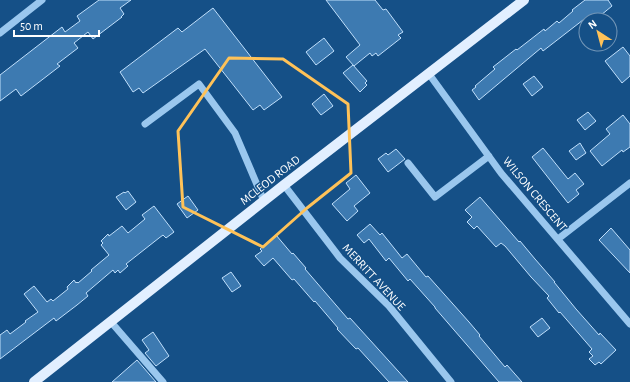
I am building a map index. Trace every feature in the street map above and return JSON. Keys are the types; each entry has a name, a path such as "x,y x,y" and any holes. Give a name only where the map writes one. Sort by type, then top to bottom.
{"main road":[{"name":"MCLEOD ROAD","path":"34,382 284,185 524,0"}],"street":[{"path":"0,33 42,0"},
{"name":"WILSON CRESCENT","path":"429,74 501,173 630,324"},
{"path":"145,124 199,84 235,133 264,201"},
{"path":"408,163 435,197 489,156"},
{"path":"558,239 630,183"},
{"name":"MERRITT AVENUE","path":"284,185 340,258 388,306 451,382"},
{"path":"111,322 163,382"}],"highlighted area":[{"path":"229,58 283,59 348,104 351,173 307,208 263,247 183,207 178,131"}],"building":[{"path":"99,0 131,0 120,8 124,14 122,17 93,39 88,32 74,43 78,48 57,64 60,66 21,96 16,89 0,101 0,75 62,27 65,32 80,21 77,16"},
{"path":"326,0 375,0 383,10 386,9 403,32 398,35 401,38 378,56 376,53 372,56 370,53 354,66 346,57 360,45"},
{"path":"585,0 608,0 612,6 605,12 578,12 578,24 543,51 541,48 479,100 472,90 495,69 493,67 544,29 545,31 557,21 559,23 573,11 572,10"},
{"path":"213,8 282,97 264,110 260,105 253,110 205,49 143,93 139,88 133,92 120,72 178,28 182,32"},
{"path":"324,38 334,51 316,65 306,52"},
{"path":"623,47 630,56 630,76 622,83 605,61"},
{"path":"353,65 367,81 365,83 367,85 360,92 343,73"},
{"path":"534,76 543,87 532,96 523,84"},
{"path":"324,94 333,106 321,115 312,104"},
{"path":"588,112 596,121 585,130 577,120"},
{"path":"623,115 630,124 630,147 623,152 622,150 602,166 590,151 610,134 606,129"},
{"path":"580,143 586,153 576,160 569,151"},
{"path":"543,148 568,179 575,173 584,184 576,190 579,194 568,203 532,157"},
{"path":"396,149 405,159 388,172 378,159 386,153 388,155"},
{"path":"356,175 370,193 354,206 358,211 347,221 332,204 350,189 346,183"},
{"path":"128,191 136,202 126,210 116,197"},
{"path":"188,196 198,210 187,218 177,204"},
{"path":"480,197 519,242 520,241 599,335 600,333 616,350 601,364 599,362 595,365 589,359 593,356 589,352 592,349 560,312 559,313 547,298 549,296 505,246 501,243 496,247 477,226 474,229 467,222 472,217 465,210"},
{"path":"154,206 174,232 166,238 163,235 159,238 126,264 128,266 120,273 118,270 115,273 113,270 86,293 88,296 77,305 56,321 54,318 0,359 0,335 7,330 10,334 38,312 24,294 34,286 47,302 51,299 53,301 68,289 67,287 74,280 78,283 109,255 101,245 103,243 101,241 108,234 109,236 122,226 128,233 145,219 142,215"},
{"path":"370,224 380,235 382,233 402,258 407,254 426,277 428,276 469,322 505,367 507,365 522,382 499,382 410,279 408,281 389,258 386,261 369,239 364,243 357,235"},
{"path":"611,228 630,250 630,273 599,240"},
{"path":"276,235 306,268 305,269 348,319 350,318 408,382 389,382 358,348 356,349 337,329 338,328 315,301 314,302 294,279 292,280 273,258 264,266 255,256 262,251 260,249"},
{"path":"231,272 241,286 232,292 222,278"},
{"path":"542,318 550,328 538,337 530,327"},
{"path":"153,332 169,356 156,366 145,353 149,350 142,340"},
{"path":"137,360 156,382 112,382"}]}
